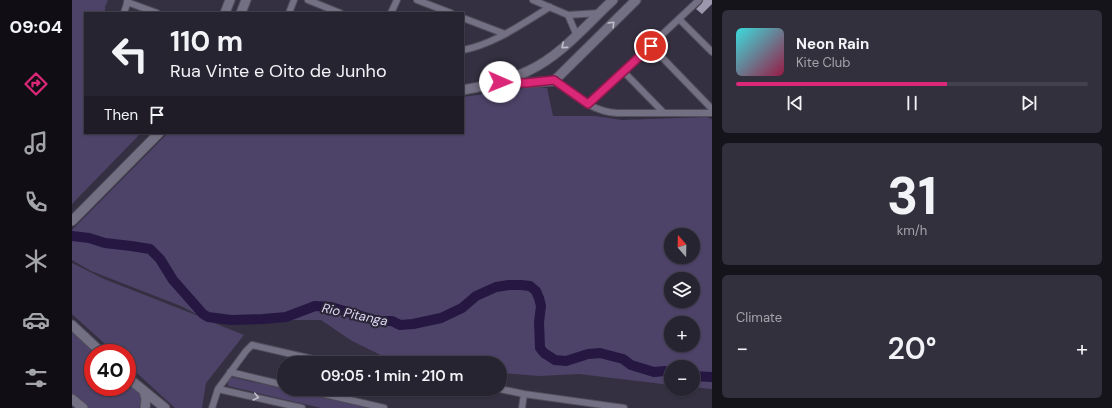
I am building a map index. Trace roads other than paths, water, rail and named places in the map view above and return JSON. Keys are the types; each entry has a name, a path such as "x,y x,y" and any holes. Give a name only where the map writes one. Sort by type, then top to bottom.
{"street":[{"path":"225,12 230,0"},
{"path":"241,12 246,0"},
{"path":"289,12 294,0"},
{"path":"308,0 338,12"},
{"path":"391,12 397,0"},
{"path":"417,0 429,2 449,12"},
{"path":"535,0 568,15 599,13"},
{"path":"464,90 500,82 528,71 550,58 577,36 613,0"},
{"path":"500,82 539,82 554,80 636,0"},
{"path":"588,104 699,0"},
{"path":"124,12 128,1 155,12"},
{"path":"464,50 505,34 550,7"},
{"path":"568,15 577,36"},
{"path":"464,18 505,34"},
{"path":"680,19 712,52"},
{"path":"651,46 712,109"},
{"path":"528,71 529,77 539,82"},
{"path":"623,71 663,112"},
{"path":"554,80 588,104 610,113 712,113"},
{"path":"72,221 158,134"},
{"path":"72,325 92,344"},
{"path":"212,408 218,389 252,345 300,356"},
{"path":"230,372 277,382"},
{"path":"136,384 165,408"},
{"path":"218,389 302,408"},
{"path":"507,390 532,396 624,408"},
{"path":"144,391 146,399 145,408"},
{"path":"522,408 524,394"},
{"path":"335,396 384,408"},
{"path":"72,399 83,408"}],"waterway":[{"name":"Rio Pitanga","path":"72,236 89,238 105,243 150,249 160,259 173,280 203,314 208,317 231,320 286,317 315,306 331,307 378,321 392,321 400,325 413,324 441,318 462,308 476,296 496,287 509,285 530,286 536,291 541,306 539,322 540,348 544,353 555,360 566,361 588,354 600,353 623,359 631,365 654,372 664,371"},
{"name":"Rio Pitanga","path":"700,376 712,377"}]}
